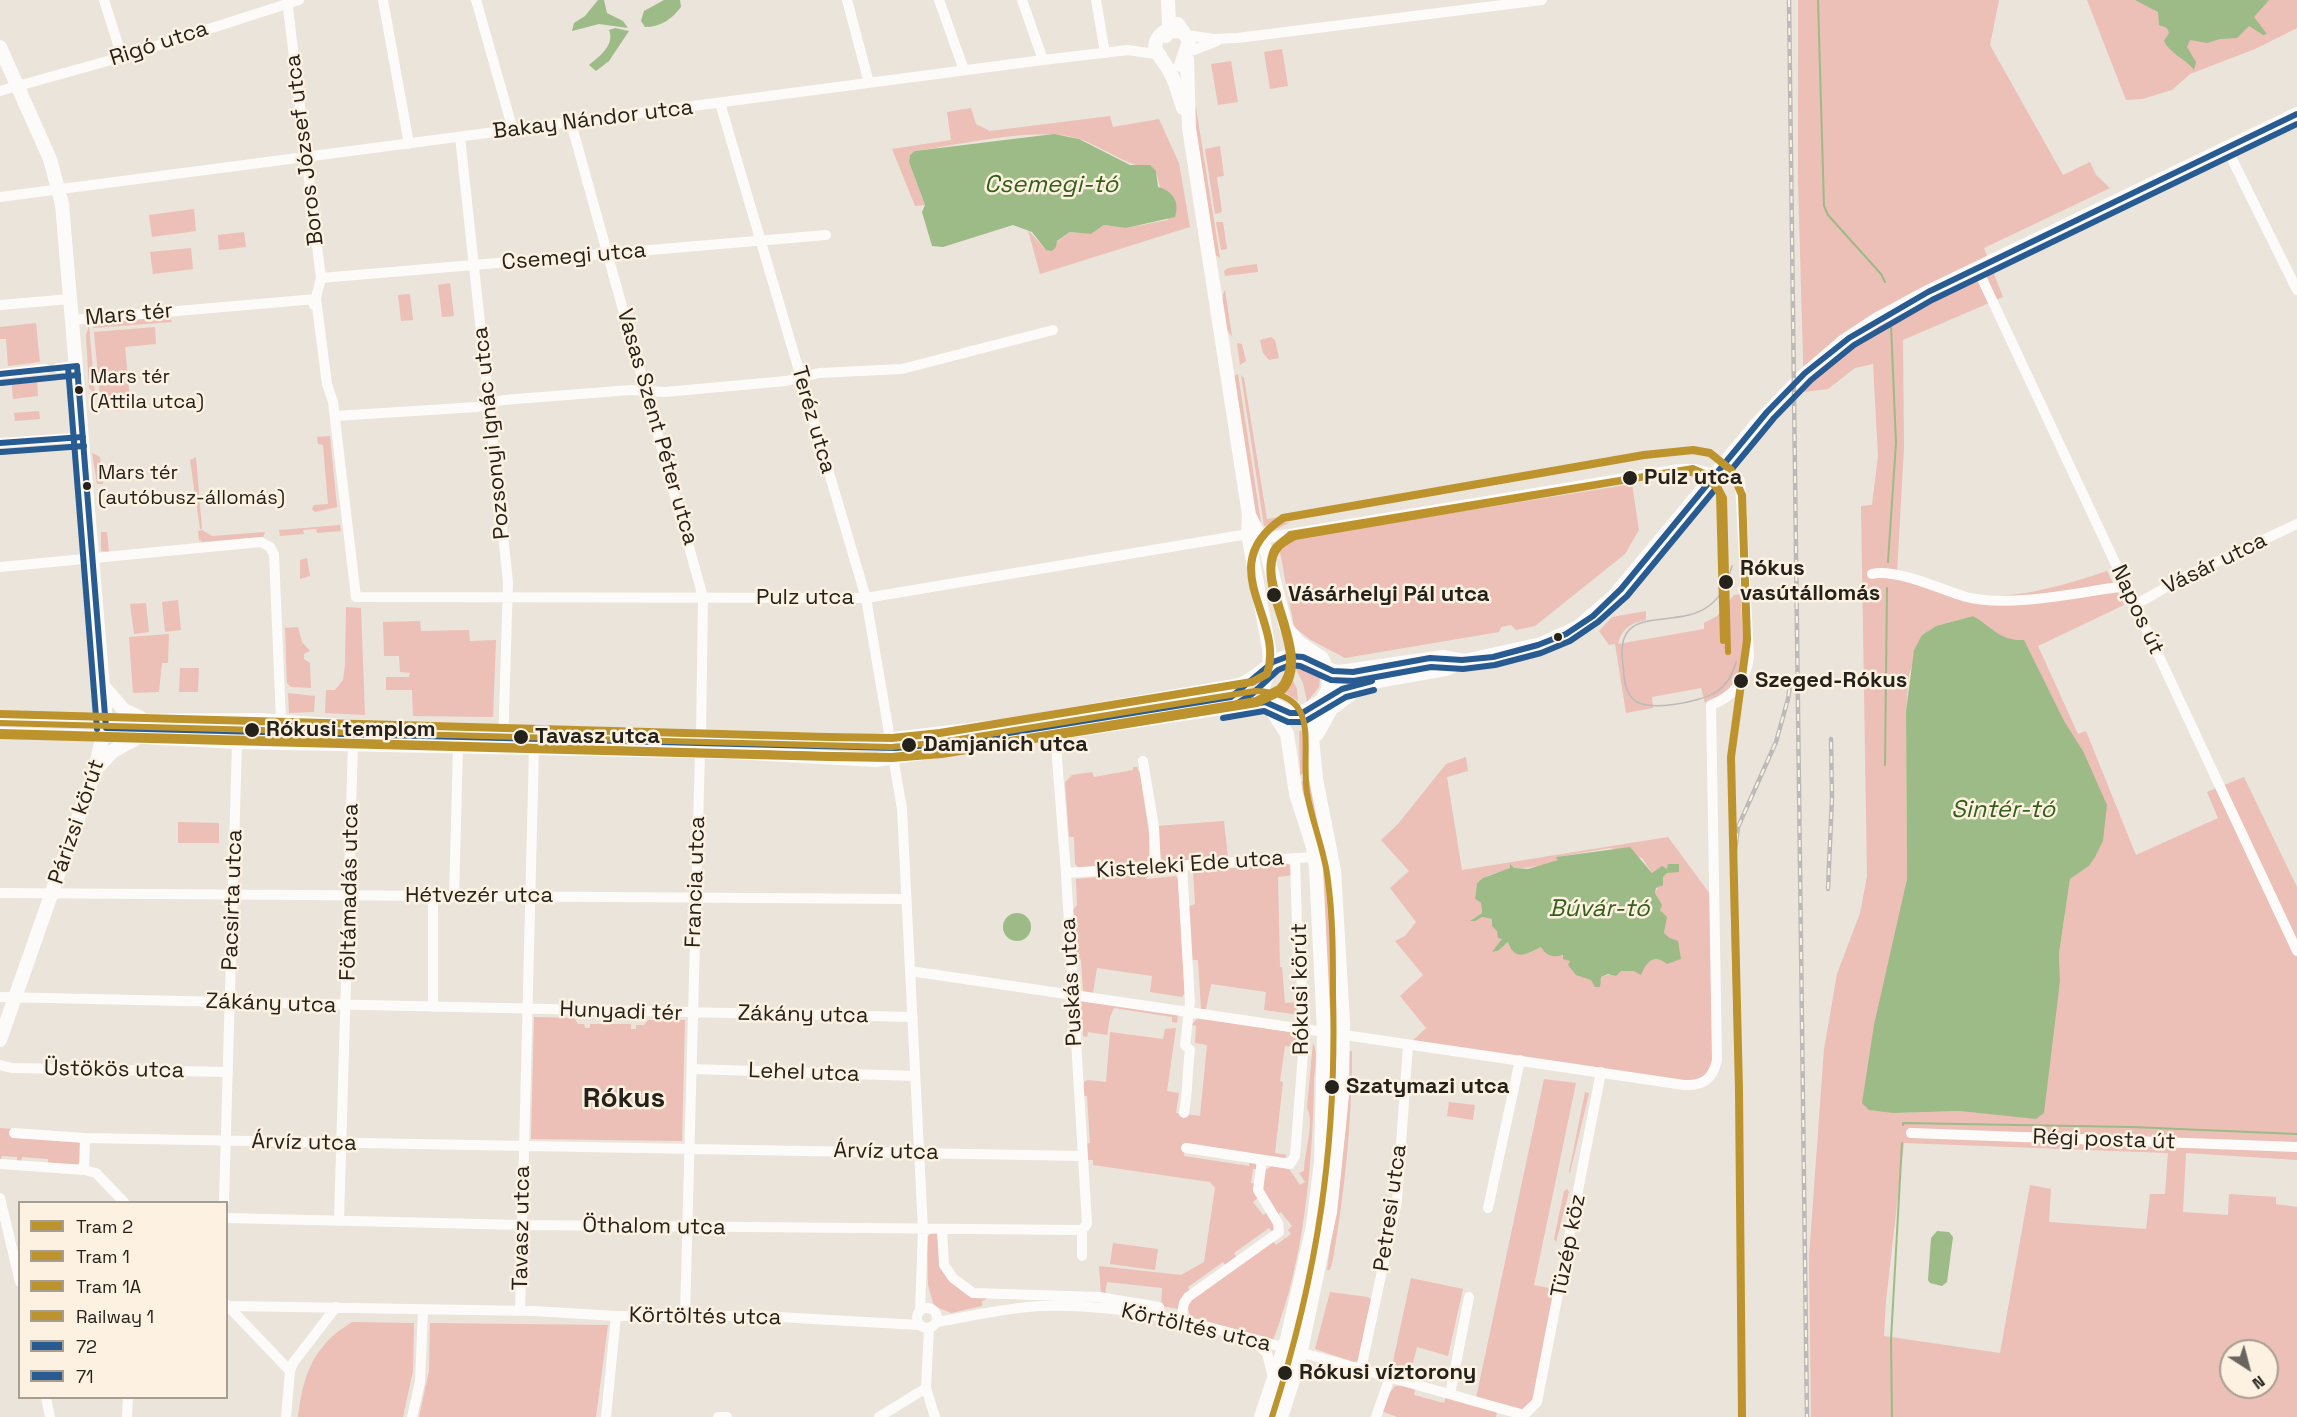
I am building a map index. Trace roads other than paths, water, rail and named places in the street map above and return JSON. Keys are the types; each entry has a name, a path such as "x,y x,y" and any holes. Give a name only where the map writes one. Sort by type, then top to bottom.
{"main road":[{"path":"1170,1 1176,20 1175,73 1182,88 1189,128 1249,515 1248,534 1270,666 1263,687 1265,702"},
{"path":"0,47 50,159 59,189 73,320"},
{"path":"105,735 136,739 534,747 831,759 894,759 1265,702 1298,714 1310,710 1342,689 1387,678 1446,669 1464,661 1516,651 1561,636 1588,619 1614,596 1756,425 1789,390 1823,358 1876,320 1977,268 2297,114"},
{"name":"Mars tér","path":"73,320 92,559"},
{"path":"1249,515 1262,540 1286,627 1298,642 1322,658 1328,670"},
{"name":"Párizsi körút","path":"0,1040 95,770 105,735 104,687 92,559"},
{"path":"106,721 281,721 371,728 890,740 1042,721 1239,685 1255,678 1285,657 1297,656 1328,670 1358,671 1443,657 1464,661"},
{"name":"Rókusi körút","path":"1281,1417 1301,1353 1330,1212 1342,1095 1343,1035 1334,870 1316,779 1312,727 1328,689 1328,670"},
{"path":"1313,751 1320,724 1331,709 1352,692 1387,678"},
{"path":"104,687 124,710 146,721"},
{"name":"Rókusi körút","path":"1261,1417 1284,1348 1305,1263 1317,1197 1324,1032 1318,883 1314,857 1296,794 1287,734 1282,722 1265,702"},
{"path":"95,770 112,751 136,739"}],"street":[{"path":"104,0 122,57"},
{"path":"383,0 409,144"},
{"path":"476,0 513,130"},
{"path":"847,0 869,83"},
{"path":"939,0 964,70"},
{"path":"1022,0 1043,60"},
{"path":"1096,0 1105,52"},
{"name":"Bakay Nándor utca","path":"0,197 306,159 964,70 1542,0"},
{"name":"Rigó utca","path":"0,91 122,57 291,1"},
{"name":"Boros József utca","path":"291,1 306,159 321,278 316,299"},
{"name":"Teréz utca","path":"720,103 761,242 796,378 866,598 894,759"},
{"name":"Vasas Szent Péter utca","path":"571,123 704,597 701,737"},
{"name":"Pozsonyi Ignác utca","path":"459,137 489,404 507,597 503,747"},
{"path":"2226,147 2297,290"},
{"name":"Csemegi utca","path":"321,278 826,235"},
{"name":"Napos út","path":"1977,268 2297,951"},
{"path":"0,305 70,299"},
{"path":"316,299 327,384 335,416 631,390 687,390 813,376 820,379 868,375 875,371 910,367 1053,330"},
{"name":"Mars tér","path":"73,320 316,299"},
{"path":"58,368 77,366"},
{"path":"0,374 45,369"},
{"name":"Pulz utca","path":"335,416 356,597 866,598 1248,534"},
{"path":"0,443 83,437"},
{"path":"910,971 1696,1086 1710,1077 1717,1060 1711,705 1737,688 1744,676 1749,657 1742,485 1736,478 1692,469 1679,469 1262,540 1252,559"},
{"name":"Vásár utca","path":"2135,605 2184,577 2297,524"},
{"path":"0,567 261,543 270,547 274,554 281,721 302,741"},
{"path":"1876,573 1964,596 2001,602 2127,586"},
{"path":"0,719 106,721"},
{"path":"0,732 105,735"},
{"name":"Puskás utca","path":"1055,733 1066,873 1086,1224 1082,1230 1082,1256"},
{"name":"Pacsirta utca","path":"224,1201 237,742"},
{"name":"Föltámadás utca","path":"339,1220 353,743"},
{"path":"454,897 458,747"},
{"path":"526,1010 534,747"},
{"name":"Francia utca","path":"693,1013 700,752"},
{"path":"894,759 902,809 913,1017 923,1230 923,1277 927,1318 926,1388 934,1414"},
{"path":"1143,761 1154,827 1156,867"},
{"name":"Kisteleki Ede utca","path":"1066,873 1314,857"},
{"name":"Rókusi körút","path":"1262,1160 1290,1164 1295,1156 1304,1029 1301,967 1298,960 1295,858"},
{"path":"1182,865 1190,1011 1185,1045 1190,1050 1186,1082 1189,1088 1184,1113"},
{"name":"Hétvezér utca","path":"0,893 906,899"},
{"path":"433,897 433,1007"},
{"name":"Zákány utca","path":"0,997 526,1010"},
{"name":"Hunyadi tér","path":"523,1146 526,1010 693,1013 690,1149"},
{"name":"Zákány utca","path":"693,1013 913,1017"},
{"name":"Petresi utca","path":"1361,1369 1397,1201 1408,1045"},
{"path":"1488,1208 1520,1060"},
{"name":"Üstökös utca","path":"0,1065 12,1068 228,1072"},
{"name":"Lehel utca","path":"692,1069 915,1076"},
{"name":"Tüzép köz","path":"1524,1415 1537,1402 1601,1072"},
{"name":"Árvíz utca","path":"14,1133 85,1138 523,1146"},
{"name":"Régi posta út","path":"1911,1133 2297,1147"},
{"path":"84,1170 85,1138"},
{"path":"523,1146 690,1149 685,1316"},
{"name":"Tavasz utca","path":"520,1311 523,1146"},
{"path":"1181,1320 1188,1297 1279,1232 1278,1223 1258,1190 1262,1160 1186,1148"},
{"name":"Árvíz utca","path":"690,1149 1081,1155"},
{"path":"0,1164 84,1170 96,1173 122,1201"},
{"path":"0,1198 18,1274"},
{"name":"Öthalom utca","path":"228,1218 522,1225 1082,1230"},
{"path":"942,1229 944,1264 953,1278 973,1293 1099,1297 1159,1307"},
{"path":"1450,1394 1469,1296"},
{"path":"228,1305 290,1371"},
{"name":"Körtöltés utca","path":"228,1305 474,1311 498,1317 520,1311 616,1316 889,1321 1040,1306 1108,1309 1181,1320 1524,1415"},
{"path":"286,1417 290,1371 336,1307"},
{"path":"412,1417 420,1382 423,1311"},
{"path":"606,1417 616,1316"},
{"path":"1248,1338 1267,1353 1273,1381"},
{"path":"1376,1417 1390,1377"},
{"path":"879,1417 926,1388"},
{"path":"46,1399 50,1417"},
{"path":"128,1399 128,1417"},
{"path":"718,1417 727,1417"}],"water":[{"path":"598,0 604,0 607,13 623,21 628,28 599,24 572,31 574,23 585,16"},
{"path":"664,0 680,0 681,7 666,22 645,27 641,21 644,11"},
{"path":"2135,0 2269,0 2254,17 2267,34 2263,35 2249,26 2237,38 2220,39 2207,43 2190,40 2187,47 2196,62 2194,70 2164,41 2169,33 2167,28 2159,25 2158,12"},
{"path":"615,28 629,31 609,61 596,71 589,65 605,50 610,41 609,30"},
{"name":"Csemegi-tó","path":"1054,134 1079,139 1130,165 1150,165 1156,171 1158,187 1168,191 1176,202 1175,217 1126,228 1104,225 1091,234 1070,232 1057,241 1052,251 1046,250 1032,232 1013,225 943,247 932,246 922,212 925,205 909,162 910,155 915,151"},
{"name":"Sintér-tó","path":"1973,616 2002,636 2024,640 2064,721 2083,751 2107,805 2103,841 2095,857 2089,866 2070,879 2059,954 2060,981 2044,1113 2036,1119 1960,1111 1894,1113 1869,1110 1862,1103 1874,1025 1907,879 1906,711 1914,650 1922,635 1936,626"},
{"name":"Búvár-tó","path":"1630,847 1652,873 1662,866 1667,869 1668,864 1679,864 1679,872 1667,873 1663,877 1663,885 1656,888 1655,893 1662,905 1660,910 1667,917 1664,933 1678,941 1681,959 1667,964 1654,959 1645,966 1641,975 1634,971 1621,971 1616,976 1608,974 1601,977 1600,987 1595,987 1591,980 1576,975 1568,965 1570,961 1563,959 1563,955 1550,955 1541,947 1522,955 1514,952 1508,942 1498,951 1492,952 1502,939 1498,938 1497,931 1492,926 1492,919 1482,917 1470,921 1482,913 1481,903 1475,899 1477,883 1483,878 1510,868 1510,864 1514,868 1528,869 1558,860 1556,857"},
{"path":"1017,913 1027,917 1031,927 1027,937 1017,941 1007,937 1003,927 1007,917"},
{"path":"1937,1231 1949,1232 1953,1237 1947,1282 1942,1286 1930,1283 1928,1280 1931,1238"}],"waterway":[{"path":"1818,0 1824,206 1828,215 1881,274 1885,282"},
{"path":"1888,562 1896,443 1891,325"},
{"path":"1885,765 1887,588"},
{"path":"1903,1125 1903,1123 2132,1127 2297,1134"},
{"path":"1892,1417 1891,1340 1902,1143"}],"tram line":[{"name":"1","path":"0,732 829,755 892,756 942,751 1256,700 1279,688 1287,674 1289,658 1275,603 1269,567 1274,548 1290,534 1693,468 1713,477 1724,498 1728,652"},
{"name":"1A","path":"0,736 829,758 892,759 942,755 1257,704 1282,692 1291,676 1293,658 1290,638 1273,578 1273,562 1279,548 1295,537 1682,472 1703,477 1712,483 1719,494 1723,641"},
{"path":"1732,566 1722,592 1710,605 1696,613 1681,617 1637,624 1628,632 1623,644 1624,678 1633,699 1640,703 1661,706 1699,699 1716,692 1729,679 1736,662"},
{"name":"2","path":"0,723 892,747 941,742 1255,691 1277,694 1291,701 1300,711 1304,724 1307,793 1324,859 1331,909 1332,1103 1328,1156 1313,1260 1302,1312 1272,1417"}],"railway":[{"path":"1789,0 1807,1417"},
{"path":"1741,1414 1739,1130 1732,874 1738,827 1776,742 1788,699 1791,678"},
{"path":"1828,889 1832,797 1831,739"}],"rail line":[{"name":"1","path":"0,714 829,737 892,738 940,733 1252,682 1267,674 1270,654 1267,633 1251,574 1253,555 1262,537 1283,518 1644,455 1693,450 1710,453 1731,470 1742,495 1747,640 1731,757 1739,1090 1742,1417"}],"place":[{"name":"Mars tér (Attila utca)","path":"79,390"},
{"name":"Pulz utca","path":"1630,478"},
{"name":"Mars tér (autóbusz-állomás)","path":"87,486"},
{"name":"Rókus vasútállomás","path":"1726,582"},
{"name":"Vásárhelyi Pál utca","path":"1274,595"},
{"name":"Szeged-Rókus","path":"1741,681"},
{"name":"Rókusi templom","path":"252,730"},
{"name":"Tavasz utca","path":"521,737"},
{"name":"Damjanich utca","path":"909,745"},
{"name":"Szatymazi utca","path":"1332,1087"},
{"name":"Rókusi víztorony","path":"1285,1373"}],"district":[{"name":"Rókus","path":"624,1099"}]}
